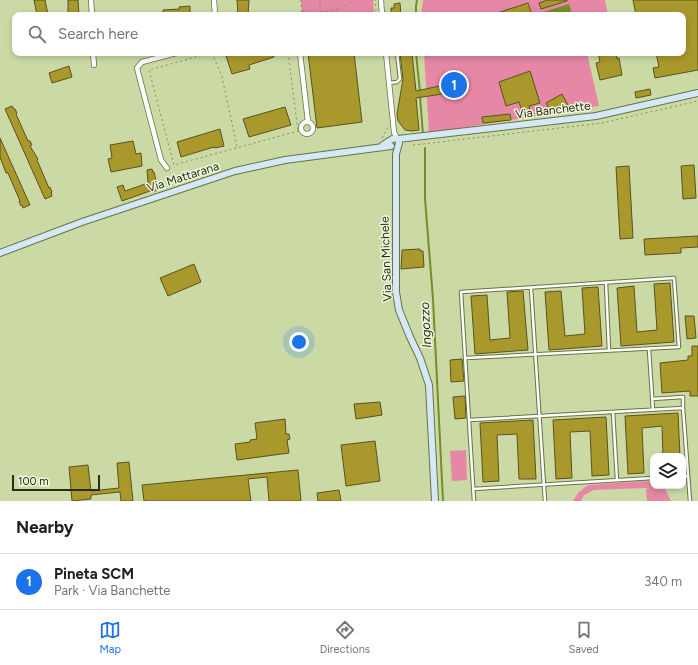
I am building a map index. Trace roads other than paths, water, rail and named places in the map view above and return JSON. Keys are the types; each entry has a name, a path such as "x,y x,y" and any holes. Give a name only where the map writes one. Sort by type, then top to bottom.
{"street":[{"path":"91,0 92,12"},
{"path":"214,0 214,12"},
{"path":"380,0 382,12"},
{"path":"93,56 94,65"},
{"path":"165,56 142,62 137,68 161,160 167,168"},
{"path":"300,56 308,122"},
{"path":"386,56 395,144"},
{"name":"Via Banchette","path":"395,144 410,139 596,116 698,93"},
{"path":"308,122 313,125 313,128 312,132 307,134 300,131 302,124 308,122"},
{"name":"Via Mattarana","path":"0,253 82,222 235,171 285,160 395,144"},
{"name":"Via San Michele","path":"395,144 396,292 399,310 420,358 429,385 435,501"}],"lane":[{"path":"389,83 397,82 400,79 397,56"},
{"path":"466,358 649,350 679,347 674,278 461,292 474,501"},
{"path":"606,283 609,351"},
{"path":"531,288 545,501"},
{"path":"649,350 653,410"},
{"path":"652,399 683,398 690,501"},
{"path":"470,420 683,408"},
{"path":"613,412 617,480"},
{"path":"473,489 650,478"}],"waterway":[{"name":"Ingozzo","path":"416,12 417,0"},
{"name":"Ingozzo","path":"416,56 420,92"},
{"name":"Ingozzo","path":"420,96 423,135"},
{"name":"Ingozzo","path":"425,148 425,199 433,299 443,501"}],"place":[{"name":"Pineta SCM","path":"454,85"}]}
